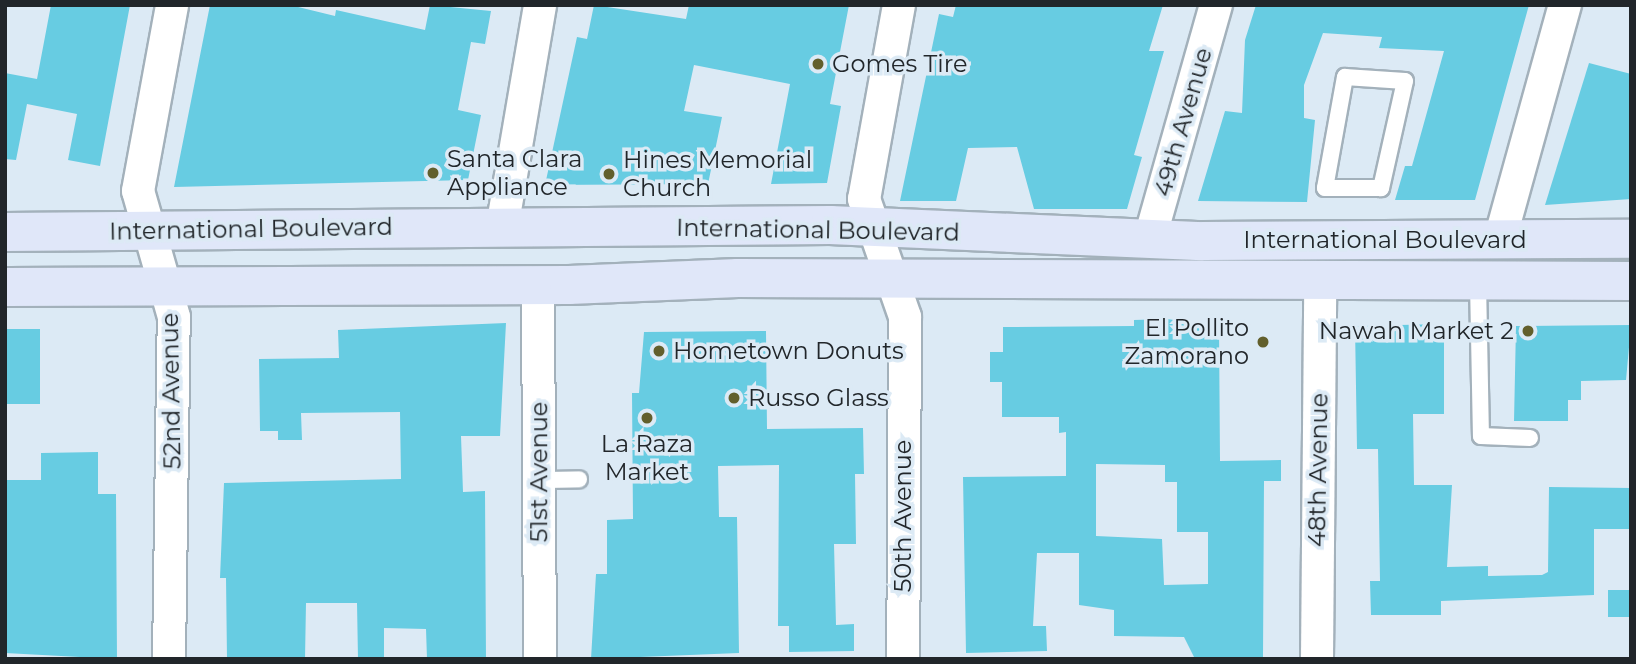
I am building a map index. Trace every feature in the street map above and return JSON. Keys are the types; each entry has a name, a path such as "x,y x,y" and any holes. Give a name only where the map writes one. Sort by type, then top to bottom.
{"main road":[{"name":"International Boulevard","path":"5,232 874,228 1150,238 1631,239"},
{"name":"International Boulevard","path":"5,288 538,286 671,279 1631,281"}],"street":[{"name":"52nd Avenue","path":"169,659 174,317 138,191 172,5"},
{"path":"502,228 540,5"},
{"name":"50th Avenue","path":"899,5 864,199 905,317 903,659"},
{"name":"49th Avenue","path":"1150,238 1216,5"},
{"path":"1500,239 1565,5"},
{"name":"48th Avenue","path":"1317,659 1320,282"},
{"name":"51st Avenue","path":"538,286 540,659"}],"lane":[{"path":"1345,78 1405,81 1381,188 1325,188 1345,78"},
{"path":"1478,282 1481,436 1530,438"},
{"path":"540,480 579,479"}],"building":[{"path":"51,5 130,5 100,166 68,160 77,114 27,104 16,160 5,159 5,73 37,79"},
{"path":"210,5 290,5 335,16 336,10 425,30 430,5 491,11 485,44 471,42 458,110 481,115 468,180 174,187"},
{"path":"594,5 686,19 689,5 849,5 830,104 841,106 827,183 771,184 790,84 694,65 684,111 722,117 708,184 545,185 577,37 587,39"},
{"path":"956,5 1163,5 1149,51 1164,51 1134,155 1142,157 1127,209 1034,209 1017,147 968,148 956,201 900,201 939,14 953,17"},
{"path":"1256,5 1529,5 1475,200 1395,200 1405,166 1412,166 1444,51 1379,48 1382,37 1323,33 1304,85 1304,118 1315,120 1307,202 1198,201 1225,111 1242,113 1245,40"},
{"path":"1589,63 1631,74 1631,199 1545,205"},
{"path":"1167,319 1219,326 1220,461 1281,460 1281,481 1264,481 1263,659 1195,659 1184,637 1114,636 1114,610 1079,605 1079,553 1037,553 1033,626 1046,626 1047,651 966,653 963,477 1066,476 1066,432 1059,433 1059,417 1002,417 1002,382 990,382 990,352 1003,352 1003,327 1134,326 1134,320","holes":["1096,464 1165,465 1165,482 1177,482 1177,532 1208,532 1208,584 1164,585 1162,539 1096,536"]},
{"path":"506,323 500,436 461,436 463,492 485,491 486,659 427,659 426,629 384,628 384,659 358,659 357,603 306,603 305,659 227,659 226,578 220,578 224,483 401,479 400,412 301,413 302,440 278,440 278,431 260,431 259,359 339,358 338,330"},
{"path":"1444,324 1444,414 1413,414 1414,485 1452,485 1447,567 1488,566 1488,576 1542,575 1548,572 1549,487 1631,488 1631,529 1594,529 1594,595 1441,601 1441,615 1371,615 1370,581 1380,581 1378,449 1357,449 1355,326"},
{"path":"1631,325 1626,380 1581,381 1581,400 1568,400 1568,421 1514,421 1516,326"},
{"path":"7,329 40,329 40,404 7,404"},
{"path":"766,331 767,429 863,428 864,474 855,474 856,544 834,544 836,625 854,624 854,651 789,652 789,626 778,626 779,465 718,466 719,517 737,517 739,653 591,659 596,574 607,574 607,520 633,519 632,393 639,393 644,332"},
{"path":"98,452 98,494 116,494 117,659 5,653 5,480 41,480 41,453"},
{"path":"1608,590 1631,590 1631,617 1608,617"}],"place":[{"name":"Gomes Tire","path":"818,64"},
{"name":"Santa Clara Appliance","path":"433,173"},
{"name":"Hines Memorial Church","path":"609,174"},
{"name":"Nawah Market 2","path":"1528,331"},
{"name":"El Pollito Zamorano","path":"1263,342"},
{"name":"Hometown Donuts","path":"659,351"},
{"name":"Russo Glass","path":"734,398"},
{"name":"La Raza Market","path":"647,418"}]}
